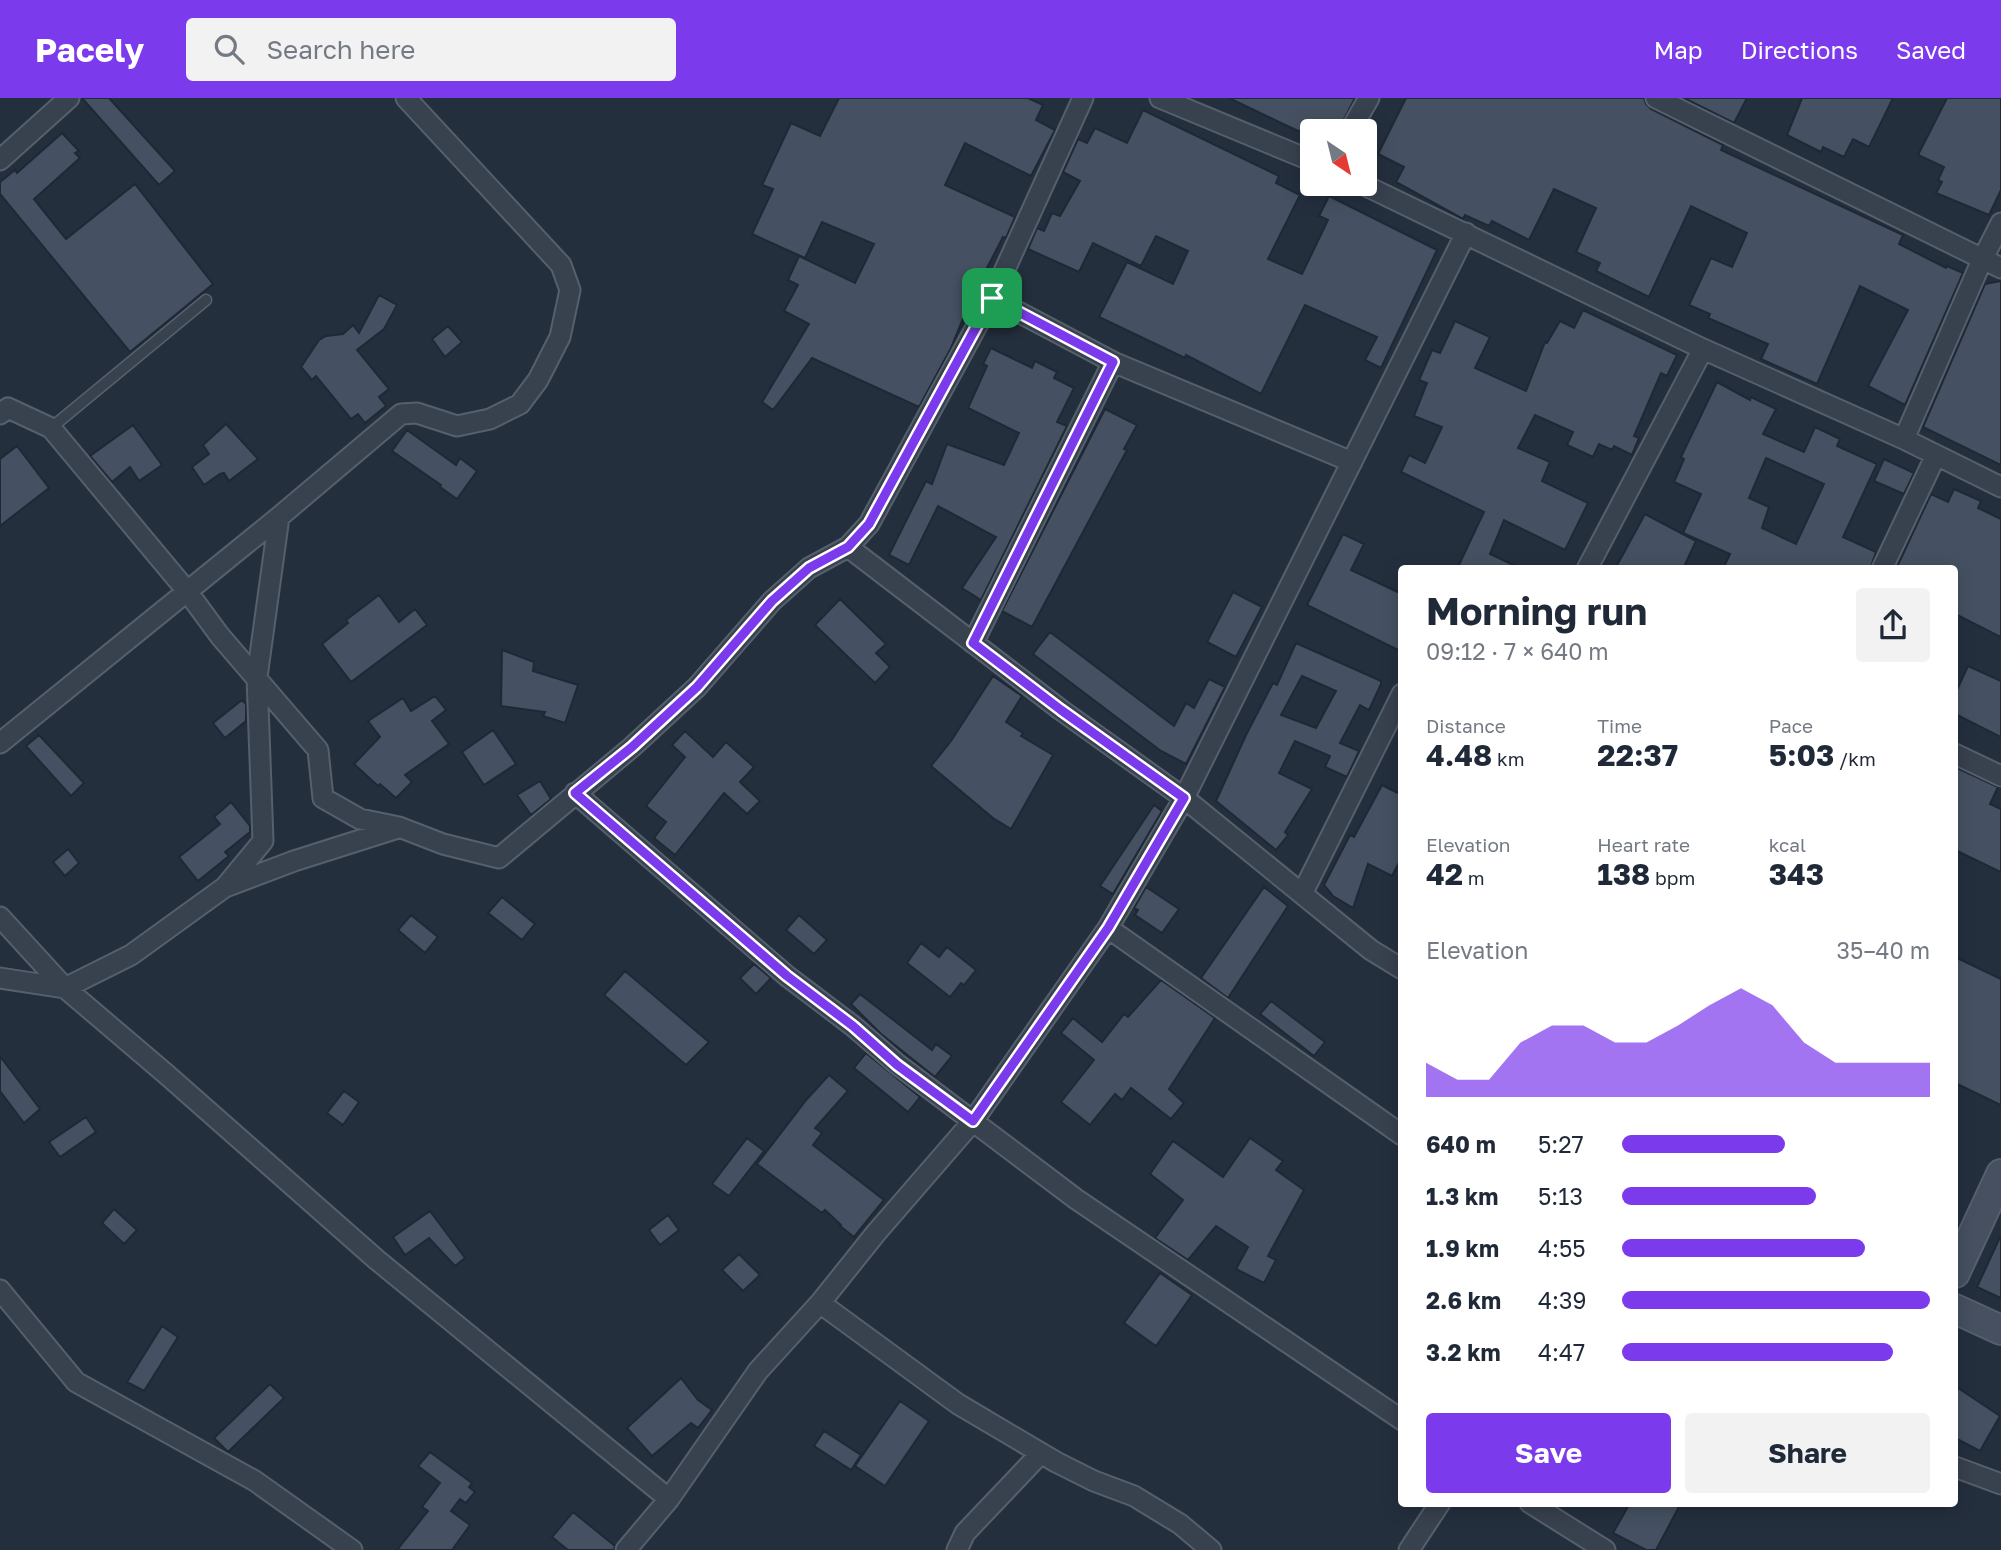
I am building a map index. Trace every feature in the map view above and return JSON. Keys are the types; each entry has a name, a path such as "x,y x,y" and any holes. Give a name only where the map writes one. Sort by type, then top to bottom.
{"main road":[{"path":"1958,1267 2001,1174"},
{"path":"1958,1310 2001,1330"}],"street":[{"path":"0,160 69,98"},
{"path":"0,759 8,738 401,414 417,413 457,425 490,419 520,404 538,380 560,337 570,290 561,265 406,98"},
{"path":"3,409 51,428 187,591 220,636 318,750 323,798 360,819 399,827 443,844 499,858 632,747 697,687 772,601 809,568 848,547 869,524 992,298 1083,98"},
{"path":"1160,98 1300,156"},
{"path":"1357,119 1369,98"},
{"path":"1656,98 2001,268"},
{"path":"1377,191 1703,349 1904,439 2001,486"},
{"path":"1904,439 1982,260 2001,223"},
{"path":"626,1550 669,1499 758,1371 820,1303 876,1233 973,1121 1108,928 1184,798 1466,233"},
{"path":"992,298 1113,362 1352,462"},
{"path":"1589,565 1703,349"},
{"path":"973,643 1113,362"},
{"path":"1884,565 1936,455 1904,439"},
{"path":"0,978 65,988 131,955 225,887 263,841 257,677 279,517"},
{"path":"848,547 1061,710 1184,798 1371,950 1398,967"},
{"path":"1302,894 1398,702"},
{"path":"1958,755 2001,776"},
{"path":"575,793 787,976 853,1026 897,1065 1076,1199 1398,1417"},
{"path":"225,887 399,827"},
{"path":"0,917 65,988 177,1083 377,1261 669,1499"},
{"path":"1108,928 1398,1132"},
{"path":"0,1290 76,1382 255,1481 352,1550"},
{"path":"820,1303 958,1404 1094,1481 1134,1496 1180,1524 1211,1550"},
{"path":"957,1550 965,1533 1041,1453"},
{"path":"1958,1468 2001,1484"},
{"path":"1409,1550 1437,1507"},
{"path":"1536,1507 1605,1550"}],"lane":[{"path":"51,428 206,300"}],"building":[{"path":"82,98 109,98 175,171 159,185"},
{"path":"839,98 1028,98 1043,105 1036,120 1055,130 1031,176 965,143 945,185 1015,217 972,297 951,348 919,407 812,358 773,410 762,402 809,324 784,311 798,285 788,280 799,256 855,283 874,244 822,222 805,258 752,234 773,189 762,185 791,123 820,136"},
{"path":"1229,98 1355,98 1344,119 1300,119 1298,131"},
{"path":"1406,98 1644,98 1651,109 1723,145 1721,150 1903,235 1899,244 1946,268 1947,266 1963,273 1905,405 1868,386 1908,310 1860,286 1817,384 1761,359 1768,344 1708,318 1710,314 1689,305 1711,258 1732,267 1747,233 1691,206 1649,297 1596,271 1600,263 1576,252 1596,208 1554,189 1529,240 1492,221 1489,226 1465,215 1463,219 1396,182 1404,167 1378,154"},
{"path":"1684,98 1747,98 1734,123"},
{"path":"1802,98 1893,98 1869,147 1853,139 1844,157 1823,147 1821,152 1787,135"},
{"path":"1947,98 2001,98 2001,190 1989,215 1936,193 1942,182 1938,180 1944,167 1918,155"},
{"path":"1143,110 1279,176 1276,183 1300,195 1268,259 1302,274 1328,220 1319,216 1329,196 1437,250 1381,368 1365,360 1377,337 1305,305 1261,394 1186,355 1185,358 1099,317 1127,262 1173,284 1188,251 1156,236 1141,266 1093,243 1079,272 1028,249 1037,228 1044,231 1052,213 1060,216 1080,181 1063,172 1078,139 1087,143 1095,128 1127,143"},
{"path":"62,133 79,151 75,153 80,158 34,199 66,239 135,184 213,284 130,352 0,194 0,182 15,170 17,173"},
{"path":"2001,281 2001,465 1923,427 1985,284"},
{"path":"379,295 397,305 384,329 357,350 389,389 379,397 386,406 365,423 358,414 351,419 316,376 312,380 301,367 319,340 326,336 343,334 353,325 359,333"},
{"path":"1583,310 1677,355 1667,376 1661,373 1634,436 1639,438 1632,455 1614,446 1612,450 1599,444 1593,457 1567,445 1573,432 1535,415 1518,448 1550,462 1542,481 1588,503 1565,550 1504,520 1490,554 1513,565 1459,565 1484,512 1401,472 1409,455 1425,463 1442,427 1414,416 1427,383 1419,380 1432,350 1440,353 1455,321 1490,337 1475,368 1526,391 1545,342 1547,343 1560,321 1574,328"},
{"path":"448,326 462,342 445,357 432,339"},
{"path":"991,348 1032,368 1035,361 1057,372 1054,378 1074,388 1057,422 1067,426 981,600 962,588 996,537 938,506 909,565 889,555 926,481 932,484 947,444 1004,465 1019,433 968,408 987,366 983,364"},
{"path":"1717,382 1750,400 1751,397 1776,409 1763,434 1804,452 1815,427 1840,439 1837,446 1877,464 1843,537 1876,552 1871,565 1725,565 1730,554 1683,533 1701,494 1674,482 1684,459 1681,457","holes":["1766,458 1824,484 1796,544 1762,528 1769,507 1749,498"]},
{"path":"1105,409 1137,425 1124,449 1127,450 1032,627 1002,611"},
{"path":"226,424 258,459 229,481 224,473 204,485 192,467 209,454 203,445"},
{"path":"133,425 162,465 139,481 130,467 112,482 90,456"},
{"path":"407,430 456,465 460,458 477,471 457,499 392,451"},
{"path":"17,446 49,488 0,526 0,459"},
{"path":"1884,459 1914,473 1904,494 1874,481"},
{"path":"1954,489 1981,501 1978,508 2001,519 2001,637 1958,616 1958,565 1898,565 1931,494 1948,502"},
{"path":"1645,514 1696,541 1685,565 1617,565"},
{"path":"1343,534 1364,544 1351,570 1398,592 1398,650 1307,605"},
{"path":"1233,592 1262,607 1236,657 1207,642"},
{"path":"379,595 399,622 415,609 427,625 351,682 322,644 348,623 346,620"},
{"path":"840,599 886,644 876,653 890,667 875,683 815,625"},
{"path":"1050,632 1174,726 1186,703 1194,708 1209,679 1225,687 1186,764 1161,751 1033,654"},
{"path":"1296,643 1381,681 1369,710 1360,705 1340,743 1359,751 1347,777 1325,767 1330,756 1295,741 1279,773 1312,789 1285,832 1288,835 1276,850 1216,801 1273,683 1277,685","holes":["1302,676 1336,691 1316,728 1281,715"]},
{"path":"502,650 534,662 533,671 578,685 565,723 543,716 545,712 501,706"},
{"path":"1968,666 2001,681 2001,737 1958,716 1958,688"},
{"path":"993,676 1022,696 1006,722 1023,733 1021,736 1053,755 1011,829 993,818 931,766 951,741"},
{"path":"435,696 446,710 432,721 449,744 405,775 412,782 396,798 354,764 380,737 368,721 403,698 411,711"},
{"path":"242,700 246,704 246,721 225,738 213,723"},
{"path":"493,730 516,764 484,785 462,752"},
{"path":"685,731 713,757 726,742 754,767 740,782 760,801 747,814 724,793 675,855 654,838 666,822 646,806 685,757 672,745"},
{"path":"39,735 84,783 71,796 26,746"},
{"path":"1958,768 1998,787 1990,804 2001,809 2001,872 1958,851"},
{"path":"540,781 551,799 531,815 517,795"},
{"path":"1382,785 1398,793 1398,865 1392,876 1368,864 1353,908 1333,896 1324,885 1350,835 1354,837"},
{"path":"231,802 250,826 250,832 225,852 229,856 198,881 179,857 220,824 214,817"},
{"path":"1154,805 1162,811 1113,894 1100,886"},
{"path":"68,849 79,863 65,876 53,862"},
{"path":"1146,887 1179,909 1162,933 1135,915 1138,910 1134,908"},
{"path":"1264,887 1288,906 1228,998 1201,978"},
{"path":"502,897 535,924 522,940 488,913"},
{"path":"411,915 438,937 425,953 398,930"},
{"path":"799,915 827,940 814,954 786,930"},
{"path":"921,943 939,957 947,947 976,970 950,997 907,963"},
{"path":"1958,958 2001,979 2001,1105 1958,1084"},
{"path":"754,964 771,978 756,994 740,978"},
{"path":"625,971 709,1042 686,1065 604,995"},
{"path":"1161,980 1215,1018 1169,1089 1184,1103 1171,1119 1131,1088 1122,1100 1115,1094 1090,1125 1061,1102 1094,1060 1061,1033 1073,1018 1102,1042 1124,1014 1128,1017"},
{"path":"860,994 932,1050 936,1044 952,1056 935,1077 881,1034 851,1004"},
{"path":"1271,1001 1325,1042 1314,1056 1260,1014"},
{"path":"866,1053 920,1097 908,1112 854,1068"},
{"path":"0,1056 40,1109 24,1123 0,1091"},
{"path":"829,1075 848,1091 815,1128 822,1133 813,1145 884,1200 854,1237 825,1210 822,1213 757,1164"},
{"path":"344,1091 359,1102 343,1125 327,1113"},
{"path":"86,1117 96,1132 60,1157 49,1142"},
{"path":"747,1138 764,1151 729,1196 712,1184"},
{"path":"1250,1138 1283,1161 1276,1170 1304,1190 1268,1256 1276,1260 1264,1283 1236,1269 1248,1247 1216,1226 1188,1260 1155,1238 1183,1200 1150,1174 1173,1141 1223,1177"},
{"path":"114,1209 137,1230 124,1244 102,1223"},
{"path":"430,1211 465,1258 455,1266 429,1238 405,1255 393,1237"},
{"path":"668,1215 679,1230 660,1245 649,1230"},
{"path":"2001,1235 2001,1298 1977,1287"},
{"path":"739,1254 760,1275 743,1291 722,1270"},
{"path":"1160,1273 1192,1295 1156,1346 1124,1323"},
{"path":"162,1326 178,1337 144,1391 127,1382"},
{"path":"681,1378 698,1400 712,1410 698,1428 691,1423 652,1456 627,1428"},
{"path":"270,1384 284,1398 228,1452 214,1438"},
{"path":"1958,1388 2000,1416 1980,1451 1958,1440"},
{"path":"900,1401 929,1421 885,1486 855,1466"},
{"path":"824,1431 861,1455 851,1470 814,1446"},
{"path":"430,1452 472,1483 469,1487 475,1492 466,1503 460,1499 451,1511 470,1525 452,1550 397,1550 428,1511 422,1507 440,1483 418,1466"},
{"path":"1628,1507 1679,1507 1656,1550 1646,1550 1613,1533"},
{"path":"573,1512 615,1546 614,1550 568,1550 552,1537"}],"route":[{"path":"992,298 1113,362 973,643 1184,798 1108,928 973,1121 897,1065 853,1026 787,976 575,793 632,747 697,687 772,601 809,568 848,547 869,524 992,298"}]}
